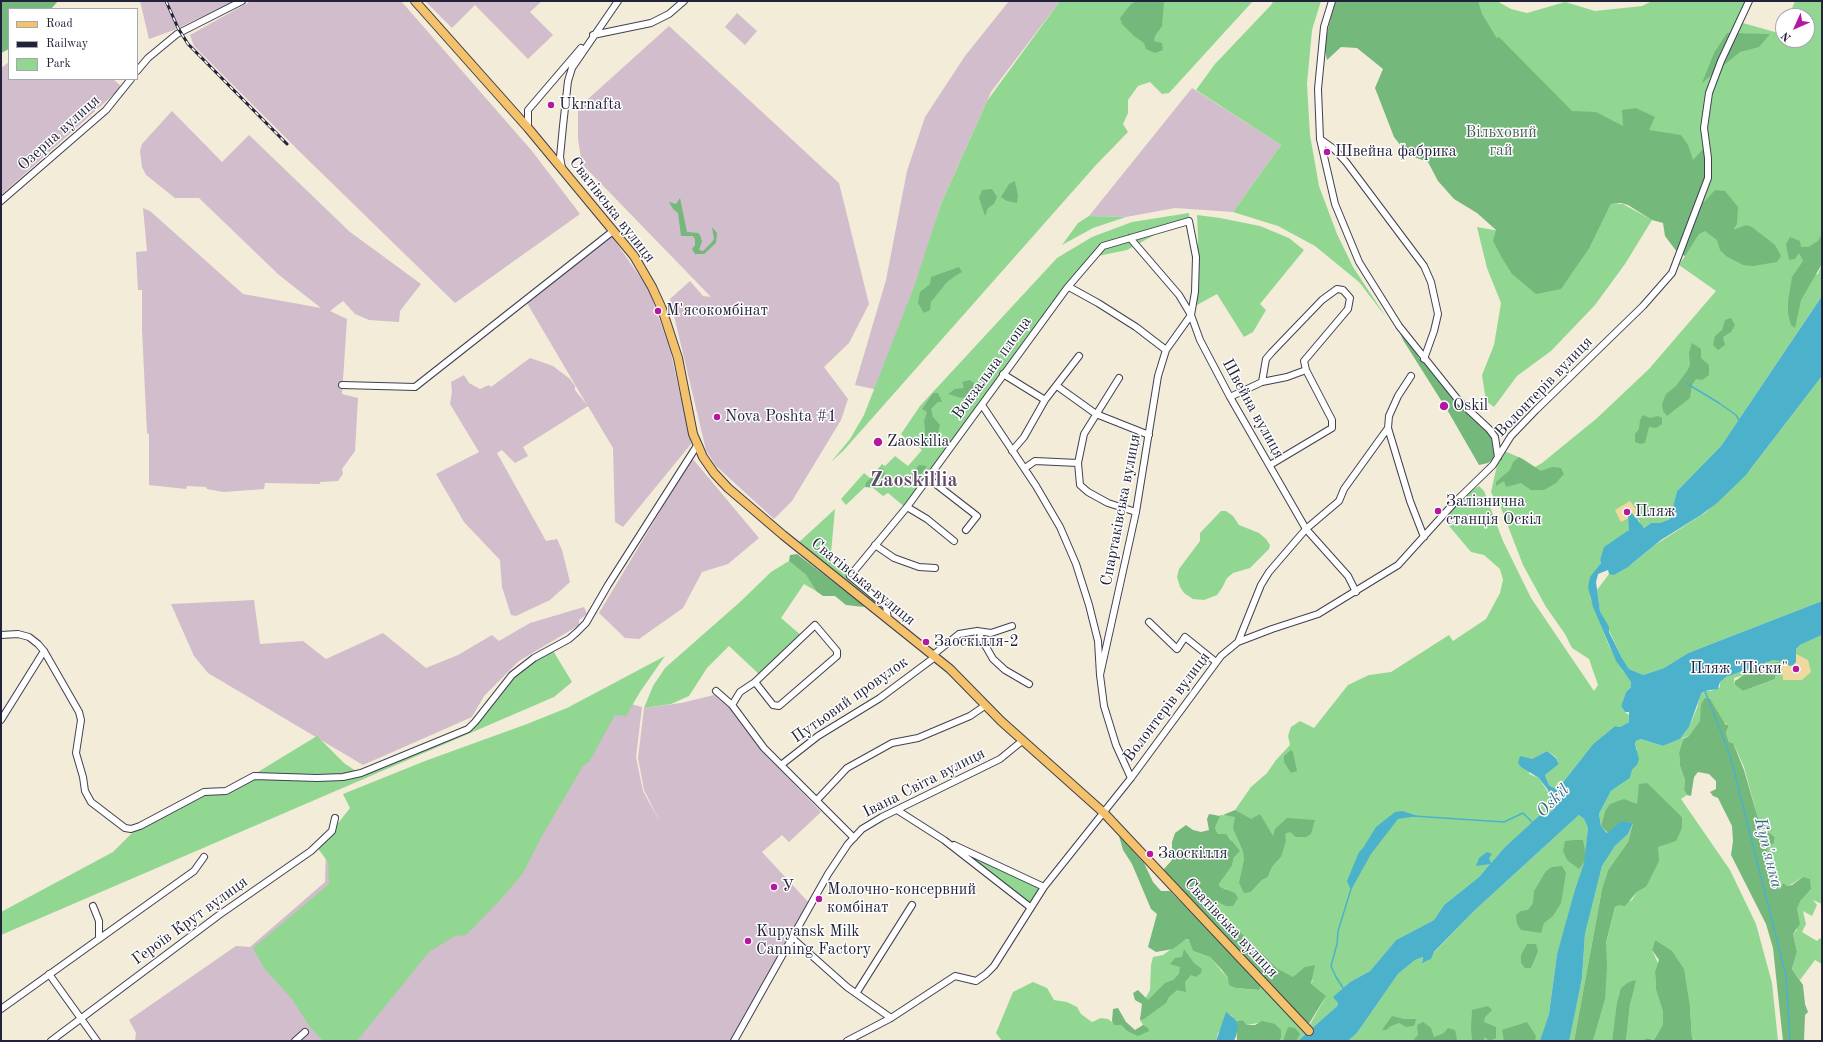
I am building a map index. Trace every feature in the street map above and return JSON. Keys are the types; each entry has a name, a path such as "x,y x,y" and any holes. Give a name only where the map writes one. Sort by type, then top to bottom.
{"main road":[{"name":"Сватівська вулиця","path":"416,1 528,128 634,256 652,287 662,309 678,358 688,416 703,457 714,473 728,488 798,548 950,669 1022,741 1104,814 1309,1031"}],"street":[{"path":"138,71 148,58 178,34 242,1"},
{"path":"562,168 560,157 568,81 572,68 593,35 618,1"},
{"path":"528,128 528,110 593,35 651,23 669,14 684,1"},
{"path":"1332,1 1324,27 1318,89 1320,139 1335,204 1359,262 1399,326 1459,401 1490,428 1496,437 1498,457"},
{"name":"Волонтерів вулиця","path":"848,1041 891,1018 955,976 976,981 986,974 994,966 1044,887 1104,814 1216,662 1238,642 1318,614 1398,565 1455,502 1482,477 1498,457 1511,436 1643,306 1672,273 1708,178 1708,158 1704,128 1709,93 1721,61 1749,1"},
{"name":"Озерна вулиця","path":"1,202 106,110 130,80"},
{"path":"1320,139 1334,149 1346,162 1424,266 1431,282 1438,314 1434,331 1424,359"},
{"name":"Вокзальна площа","path":"888,619 886,606 850,576 907,507 1003,374 1102,246 1189,221 1196,257 1195,292 1191,315"},
{"path":"342,385 415,387 613,231"},
{"name":"Швейна вулиця","path":"1130,238 1179,295 1191,315 1200,340 1230,397 1306,529 1348,576 1356,592"},
{"path":"1069,287 1136,327 1166,350"},
{"path":"1262,382 1266,359 1272,352 1322,300 1337,288 1343,290 1350,298 1350,305 1324,339 1304,361 1306,370 1332,420 1332,428 1270,465"},
{"name":"Спартаківська вулиця","path":"1100,675 1136,512 1158,376 1166,350 1191,315"},
{"path":"1012,451 1024,437 1045,400 1079,356"},
{"path":"1230,397 1262,382 1287,377 1306,370"},
{"path":"1003,374 1045,400"},
{"path":"1411,376 1398,396 1392,409 1389,416 1388,428 1410,501 1424,537"},
{"path":"1119,378 1084,434 1078,463 1080,485 1088,492 1108,503 1136,512"},
{"path":"1057,386 1096,414 1149,435"},
{"path":"982,405 1025,468 1060,527 1076,564 1089,605 1098,641 1104,706 1116,745 1131,778"},
{"path":"1238,642 1261,585 1269,572 1306,529 1339,501 1344,489 1388,428"},
{"path":"1,635 18,634 29,637 44,651 79,712 81,720 76,753 83,777 85,791 91,802 124,828 131,829 140,826 204,792 226,791 254,776 316,778 343,777 361,772 468,729 512,675 534,658 569,639 577,632 586,623 608,585 698,444"},
{"path":"1025,468 1035,461 1078,463"},
{"path":"928,478 977,516 966,530"},
{"path":"907,507 927,519 954,541"},
{"path":"875,545 894,558 919,567 935,568"},
{"path":"1149,622 1177,649 1185,637 1216,662"},
{"path":"732,705 740,692 755,682 815,626 837,651 836,656 779,706 773,705 755,682"},
{"name":"Путьовий провулок","path":"781,765 818,736 880,698 934,656 959,634 977,631 991,633 1012,626"},
{"path":"977,631 993,659 1005,670 1028,684"},
{"path":"1,720 44,651"},
{"path":"716,691 732,705 764,748 854,838"},
{"path":"817,800 847,768 892,743 918,738 970,716 986,706"},
{"name":"Івана Світа вулиця","path":"734,1041 828,874 862,829 1000,759 1022,741"},
{"path":"897,810 944,840 1030,907"},
{"name":"Героїв Крут вулиця","path":"51,1041 213,920 311,851 332,831 335,818"},
{"path":"944,840 1044,887"},
{"path":"1,1009 194,871 204,857"},
{"path":"856,992 912,905"},
{"path":"93,906 99,921 99,939"},
{"path":"792,938 847,987 891,1018"},
{"path":"49,974 98,1041"},
{"path":"295,1041 305,1032"}],"shaded area":[{"path":"140,1 234,1 174,30 149,39"},
{"path":"251,1 401,1 532,151 580,214 455,303 194,46 190,35"},
{"path":"425,1 542,1 530,12 553,35 528,59 475,5 452,28"},
{"path":"1009,1 1060,1 991,92 941,204 883,391 855,385 886,280 907,171 925,117 965,56"},
{"path":"737,13 757,31 745,45 725,27"},
{"path":"669,26 839,183 869,304 849,343 824,367 848,399 841,420 792,501 774,519 716,466 706,450 670,299 690,281 703,296 711,297 582,164 578,139 578,108"},
{"path":"8,63 8,80 114,80 122,87 1,195 1,68"},
{"path":"1192,88 1281,145 1233,212 1175,208 1126,217 1089,216"},
{"path":"172,111 222,162 249,135 350,232 421,284 400,311 399,322 369,320 355,314 343,301 330,311 347,319 342,394 358,398 355,451 342,469 343,474 338,481 320,482 320,484 265,483 264,489 223,492 207,489 206,487 187,486 186,489 149,485 149,434 147,433 142,329 142,290 138,290 136,252 147,251 143,208 150,211 243,294 321,308 279,275 199,198 175,198 146,175 142,167 140,151 142,144"},
{"path":"611,235 649,290 670,349 691,444 623,527 615,522 613,448 588,406 523,447 528,456 515,463 502,450 497,453 546,541 557,539 562,550 570,582 550,600 516,616 511,615 502,587 500,560 464,522 436,474 479,452 450,404 452,392 451,382 464,375 469,383 480,389 489,385 491,387 530,358 553,366 570,379 575,386 575,390 587,405 527,303"},
{"path":"692,458 759,538 728,564 702,572 683,608 639,639 625,638 599,613"},
{"path":"254,600 260,644 303,641 326,659 383,633 426,668 458,655 492,635 499,641 530,623 584,607 587,614 579,620 579,625 519,661 484,696 472,717 363,765 208,673 194,656 171,604"},
{"path":"714,695 732,710 769,758 821,812 789,842 782,835 762,852 811,905 733,1041 135,1041 136,1033 129,1020 236,946 250,947 325,882 326,851 616,700 642,707 636,757 643,791 661,824 644,790 638,758 644,708 681,703"}],"green space":[{"path":"1,1 58,1 52,8 8,8 8,50 1,53"},
{"path":"1060,1 1253,1 1169,93 1162,94 1150,82 1138,86 1128,100 1128,113 1123,124 1128,132 1096,165 844,450 831,462 850,439 864,415 914,287 941,204 987,101"},
{"path":"1136,1 1164,1 1162,26 1155,36 1154,41 1162,43 1163,50 1155,53 1146,49 1144,43 1134,36 1122,24 1120,18 1131,4"},
{"path":"1273,1 1321,1 1312,30 1307,84 1310,135 1319,186 1337,234 1353,267 1386,317 1359,282 1315,246 1278,226 1233,212 1281,145 1196,90 1215,64 1272,4"},
{"name":"Вільховий гай","path":"1335,1 1478,1 1482,14 1497,38 1499,37 1572,111 1596,112 1623,126 1622,110 1636,108 1655,117 1649,130 1681,135 1688,145 1693,160 1705,147 1709,180 1699,202 1704,202 1715,190 1725,191 1738,207 1737,224 1733,230 1746,225 1752,227 1775,245 1781,256 1777,262 1753,266 1743,265 1726,256 1720,250 1717,240 1705,231 1699,234 1685,256 1677,252 1665,236 1663,223 1652,220 1628,205 1621,203 1611,204 1590,247 1561,289 1536,294 1512,274 1502,258 1493,241 1496,230 1477,213 1454,199 1438,181 1428,162 1408,155 1394,137 1375,88 1383,69 1357,48 1341,47 1327,60 1324,45"},
{"path":"1478,1 1497,1 1511,9 1527,13 1565,2 1595,11 1642,6 1652,1 1747,1 1743,23 1775,32 1775,48 1815,48 1815,8 1792,8 1795,1 1822,1 1822,233 1818,242 1793,277 1818,274 1822,264 1822,296 1721,446 1677,491 1670,519 1660,523 1651,523 1644,528 1641,526 1639,520 1600,559 1601,565 1590,597 1609,646 1622,670 1629,679 1642,675 1629,669 1622,658 1600,611 1597,590 1609,574 1615,574 1632,564 1655,545 1706,512 1750,470 1822,376 1822,601 1688,653 1664,668 1643,675 1626,692 1621,706 1630,716 1629,722 1620,727 1615,726 1593,744 1557,790 1549,785 1545,775 1559,764 1556,757 1547,751 1532,759 1529,774 1539,778 1548,792 1553,810 1503,849 1479,877 1444,905 1434,920 1396,940 1370,971 1350,982 1334,997 1338,1002 1337,1006 1298,1041 1279,1041 1281,1038 1258,1023 1247,1025 1243,1020 1236,1021 1231,1015 1218,1033 1216,1041 1002,1041 996,1033 1013,992 1033,982 1047,988 1054,1000 1067,1002 1077,1007 1081,1014 1092,1022 1101,1018 1108,1019 1116,1025 1121,1025 1127,1031 1140,1035 1143,1025 1140,1020 1145,999 1150,990 1151,965 1153,957 1163,955 1185,939 1190,941 1193,951 1210,957 1236,988 1258,990 1261,985 1303,1031 1308,1028 1325,998 1310,986 1313,980 1294,980 1278,969 1213,905 1227,889 1220,888 1219,884 1232,866 1234,857 1231,839 1226,835 1218,834 1215,828 1220,815 1235,816 1238,840 1243,852 1251,892 1262,880 1268,877 1272,867 1281,857 1267,827 1245,817 1235,810 1251,787 1267,773 1276,760 1290,745 1288,736 1291,727 1300,721 1314,728 1348,685 1369,675 1391,672 1449,635 1453,641 1486,619 1500,593 1503,580 1500,569 1484,555 1471,552 1449,526 1449,508 1479,486 1484,491 1503,541 1531,598 1594,691 1598,685 1589,659 1572,648 1565,634 1546,607 1523,565 1501,508 1498,507 1491,492 1502,450 1523,459 1535,467 1542,463 1596,419 1649,369 1716,291 1679,265 1685,256 1693,161 1582,123 1497,38 1476,7"},
{"path":"1727,33 1770,34 1759,47 1740,52 1702,83 1714,53"},
{"path":"1015,181 1018,196 1017,203 1007,201 1001,197 1009,184"},
{"path":"992,189 997,197 994,204 988,208 985,216 979,198 982,190"},
{"path":"680,198 687,232 698,233 700,235 702,241 699,250 703,251 714,239 712,227 717,233 716,243 704,254 695,254 692,249 695,245 695,239 693,236 681,236 678,213 673,209 669,202 676,204"},
{"path":"1611,204 1623,204 1652,220 1625,264 1595,305 1551,351 1517,376 1494,407 1486,401 1482,375 1494,345 1501,303 1487,268 1477,227 1590,247"},
{"path":"1189,213 1189,221 1158,233 1127,250 1093,257 906,508 888,493 883,496 868,484 846,505 841,499 864,473 870,478 882,464 885,466 895,456 908,466 922,450 910,439 907,440 901,434 920,406 1057,258 1092,237 1132,222"},
{"path":"1197,215 1260,226 1289,238 1304,250 1260,304 1266,310 1253,332 1244,337 1217,294 1197,305"},
{"path":"1089,216 1126,217 1093,228 1062,245 1078,223"},
{"path":"1822,233 1822,264 1801,300 1795,328 1791,325 1788,314 1788,301 1792,277 1803,261 1799,253 1795,259 1789,260 1786,244 1790,237 1800,241 1801,247 1808,247 1818,241"},
{"path":"959,267 962,272 947,282 931,302 930,310 924,313 918,303 920,292 930,284 931,277"},
{"path":"1392,315 1419,358 1492,435 1495,454 1493,459 1488,463 1479,465 1449,413 1403,340"},
{"path":"1731,318 1735,325 1731,332 1723,337 1725,345 1718,350 1713,345 1715,336 1722,330 1725,320"},
{"path":"1692,343 1701,349 1701,358 1709,365 1709,375 1702,380 1696,379 1692,385 1690,398 1667,416 1663,411 1662,404 1666,394 1676,386 1690,365 1689,353"},
{"path":"970,380 980,388 972,396 961,398 948,394 955,389 964,388 962,382"},
{"path":"933,393 938,393 942,402 938,402 931,409 933,417 940,425 938,433 930,443 924,442 924,421 927,412 922,409"},
{"path":"1643,415 1650,418 1658,416 1662,418 1662,424 1656,428 1649,427 1645,443 1640,444 1635,442 1635,434 1639,429 1640,420"},
{"path":"1519,457 1541,471 1552,467 1561,468 1564,474 1556,483 1544,490 1531,490 1521,483 1506,487 1504,481 1496,486 1496,482 1510,470 1513,462"},
{"path":"919,465 927,466 913,485 910,483 911,476"},
{"path":"880,468 883,469 885,473 883,477 875,482 876,488 865,487 866,483"},
{"path":"835,509 831,553 833,561 877,603 878,607 797,544"},
{"path":"1221,511 1226,511 1233,516 1239,525 1259,533 1270,545 1269,549 1250,568 1233,573 1227,578 1217,595 1204,600 1193,599 1184,593 1180,587 1177,577 1179,569 1200,541 1200,533"},
{"path":"797,554 861,603 864,607 846,605 835,596 823,596 816,591 806,575 789,561 790,555"},
{"path":"789,561 806,575 816,591 804,584 781,618 802,636 761,676 729,646 707,668 689,696 671,704 644,708 653,686 665,668 740,602 771,572"},
{"path":"1822,635 1822,904 1813,900 1817,905 1812,916 1803,911 1806,924 1802,932 1817,941 1820,938 1822,940 1822,964 1815,960 1800,980 1792,969 1797,952 1793,934 1797,930 1797,909 1801,900 1803,877 1790,885 1778,889 1777,879 1767,850 1774,843 1775,837 1762,827 1757,815 1744,767 1733,743 1729,742 1726,733 1729,725 1725,723 1683,738 1679,752 1680,766 1685,780 1684,790 1687,795 1681,799 1730,870 1756,924 1772,983 1778,1041 1696,1041 1692,1038 1690,1007 1655,940 1652,950 1658,963 1655,971 1656,990 1663,1012 1663,1024 1654,1040 1646,1038 1643,1041 1626,1041 1630,1005 1635,980 1615,1023 1612,1041 1593,1041 1605,1000 1605,948 1615,907 1632,900 1637,892 1646,887 1658,847 1682,817 1671,807 1639,802 1637,804 1605,811 1601,826 1599,814 1611,791 1630,778 1632,770 1637,765 1636,741 1641,739 1663,746 1680,739 1689,727 1697,708 1700,695 1706,691 1711,691 1720,687 1720,682 1726,677 1774,659 1796,662 1796,649 1800,645","holes":["1752,669 1776,673 1775,679 1743,691 1735,685 1734,678 1744,675"]},
{"path":"552,649 572,682 554,697 1,935 1,912 113,852 137,828 204,792 225,792 317,736 344,763 359,773 468,729 511,676"},
{"path":"665,656 640,692 626,716 615,715 589,762 583,766 542,836 523,873 503,897 466,935 455,936 429,952 357,1041 323,1041 310,1027 292,999 264,968 253,948 329,884 328,862 316,846 332,831 350,808 343,794 425,761 567,708"},
{"path":"1781,661 1773,667 1776,673 1775,679 1743,691 1735,685 1735,681 1752,669"},
{"path":"1705,698 1710,699 1725,724 1729,725 1726,733 1729,742 1733,743 1744,770 1757,815 1762,827 1775,837 1774,843 1767,850 1777,879 1778,889 1781,888 1783,883 1787,886 1792,885 1803,877 1810,879 1811,889 1801,900 1797,909 1800,924 1793,934 1797,952 1792,969 1803,985 1805,1004 1808,1012 1805,1015 1804,1041 1783,1041 1773,948 1766,924 1731,855 1733,841 1732,826 1718,798 1713,796 1710,792 1716,789 1716,781 1709,774 1698,772 1694,777 1691,796 1687,795 1684,790 1685,780 1680,766 1679,752 1683,739 1689,736 1700,721 1701,704"},
{"path":"1291,750 1293,752 1297,771 1291,773 1284,762 1284,756"},
{"path":"1647,783 1682,817 1682,828 1676,841 1658,847 1659,861 1646,887 1637,892 1625,906 1620,905 1615,907 1606,943 1607,967 1605,1000 1593,1041 1574,1041 1602,889 1608,870 1628,842 1633,823 1620,822 1608,833 1601,826 1605,811 1610,804 1624,799 1637,804 1639,784"},
{"path":"1235,810 1251,819 1260,814 1273,836 1275,829 1287,818 1315,820 1311,834 1306,837 1296,837 1290,832 1285,834 1286,841 1281,857 1272,867 1268,877 1262,880 1251,892 1244,893 1239,883 1244,860 1243,852 1233,828 1235,817 1223,815"},
{"path":"1209,814 1220,816 1215,828 1218,834 1226,834 1240,851 1234,857 1232,866 1219,884 1220,887 1235,893 1238,898 1233,906 1226,906 1218,902 1213,905 1278,969 1293,977 1305,967 1315,965 1311,984 1326,996 1307,1027 1166,876 1164,869 1172,860 1172,842 1175,833 1186,825 1193,830 1201,832 1209,830 1207,819"},
{"path":"1579,815 1584,819 1588,828 1585,861 1557,954 1549,1014 1541,1041 1348,1041 1357,1033 1398,974 1415,960 1423,957 1422,964 1425,962 1473,912"},
{"path":"1633,823 1628,842 1608,870 1602,889 1574,1041 1568,1041 1582,978 1585,934 1602,866 1615,846 1628,834"},
{"path":"1119,836 1144,863 1153,882 1161,891 1170,891 1261,985 1259,990 1236,988 1229,985 1228,978 1222,970 1210,957 1193,951 1189,940 1186,939 1173,949 1156,952 1148,947 1157,914 1151,909 1132,864 1123,850"},
{"path":"944,840 1044,887 1030,907"},
{"path":"1583,840 1585,850 1585,861 1579,869 1567,860 1563,851 1565,841"},
{"path":"1562,866 1566,873 1561,903 1553,916 1544,923 1541,933 1521,930 1517,924 1516,915 1521,911 1528,910 1533,903 1534,891 1546,871 1552,867"},
{"path":"1655,940 1672,951 1684,969 1690,1007 1692,1038 1695,1041 1643,1041 1646,1038 1654,1040 1663,1024 1663,1012 1656,990 1655,971 1659,960 1652,950"},
{"path":"1527,944 1536,944 1538,951 1531,968 1525,968 1521,963 1521,955"},
{"path":"1184,949 1194,963 1202,969 1201,973 1196,977 1191,975 1185,982 1186,992 1177,990 1169,997 1166,1003 1144,1019 1140,1020 1142,1004 1135,1000 1133,993 1138,990 1148,1000 1165,983 1173,980 1179,974 1180,967 1170,964 1175,958 1182,957"},
{"path":"1636,980 1630,1005 1626,1041 1612,1041 1617,1003 1621,988 1629,982"},
{"path":"1488,1006 1492,1010 1485,1017 1484,1022 1496,1027 1496,1038 1490,1041 1484,1037 1484,1041 1472,1041 1472,1010"},
{"path":"1118,1008 1126,1022 1135,1030 1143,1025 1148,1028 1149,1031 1138,1036 1127,1031 1121,1025 1114,1025 1112,1021 1113,1009"},
{"path":"1392,1016 1404,1019 1416,1019 1415,1024 1413,1026 1406,1027 1399,1023 1386,1030 1382,1030"},
{"path":"1243,1020 1247,1025 1255,1025 1262,1021 1275,1024 1281,1030 1281,1038 1279,1041 1237,1041 1236,1021"},
{"path":"1423,1022 1431,1028 1434,1037 1444,1033 1448,1028 1455,1030 1457,1039 1455,1041 1415,1041 1414,1039 1418,1035 1417,1025"},
{"path":"1527,1022 1536,1036 1535,1041 1504,1041 1502,1030"},
{"path":"1288,1027 1295,1028 1300,1034 1296,1041 1283,1041"}],"sand":[{"name":"Пляж","path":"1630,501 1639,513 1621,522 1615,510"},
{"name":"Пляж \"Піски\"","path":"1796,654 1808,660 1811,672 1802,680 1783,680 1781,661 1790,666 1796,662"}],"water":[{"path":"1822,296 1822,376 1746,475 1717,503 1661,540 1628,567 1614,575 1609,574 1608,570 1598,574 1596,582 1600,611 1609,627 1609,632 1629,669 1643,675 1664,668 1688,653 1822,601 1822,635 1800,645 1796,649 1796,662 1793,665 1790,666 1781,661 1773,660 1726,677 1720,682 1718,689 1705,691 1701,694 1689,727 1680,739 1663,746 1641,739 1636,741 1635,744 1639,759 1637,765 1632,770 1630,778 1611,791 1599,814 1601,826 1607,833 1621,821 1633,823 1628,834 1615,846 1602,866 1585,934 1582,978 1569,1041 1540,1041 1549,1014 1557,954 1584,863 1588,828 1584,819 1579,815 1474,911 1434,952 1431,959 1422,964 1423,957 1415,960 1398,974 1357,1033 1348,1041 1298,1041 1337,1006 1338,1003 1333,997 1350,982 1370,971 1396,940 1434,920 1444,905 1479,877 1490,864 1476,866 1479,858 1487,852 1492,854 1489,858 1491,863 1503,849 1539,816 1546,815 1553,810 1548,790 1539,778 1521,767 1518,763 1520,756 1532,759 1547,751 1556,758 1559,764 1545,775 1549,785 1557,790 1593,744 1615,726 1620,727 1629,722 1629,712 1625,712 1621,706 1626,692 1631,687 1631,682 1616,661 1593,607 1588,587 1590,577 1601,563 1600,560 1604,547 1629,530 1628,514 1631,512 1644,528 1651,523 1660,523 1670,519 1677,491 1721,446"},
{"path":"1402,811 1418,816 1398,819 1371,854 1351,890 1347,881 1359,852 1376,827 1395,812"},
{"path":"1226,1012 1235,1019 1238,1026 1236,1036 1234,1041 1216,1041"}],"waterway":[{"path":"1686,383 1719,403 1736,415 1739,420"},
{"name":"Куп'янка","path":"1704,689 1730,755 1786,976 1790,1041"},
{"path":"1413,816 1504,822 1523,813 1532,822"},
{"path":"1343,988 1331,966 1337,944 1338,931 1351,889"}],"railway":[{"path":"166,1 178,28 188,44 287,144"}],"place":[{"name":"Ukrnafta","path":"551,105"},
{"name":"Швейна фабрика","path":"1327,152"},
{"name":"М'ясокомбінат","path":"658,311"},
{"name":"Oskil","path":"1444,406"},
{"name":"Nova Poshta #1","path":"717,417"},
{"name":"Zaoskilia","path":"878,442"},
{"name":"Залізнична станція Оскіл","path":"1438,511"},
{"name":"Пляж","path":"1627,512"},
{"name":"Заоскілля-2","path":"926,642"},
{"name":"Пляж \"Піски\"","path":"1796,669"},
{"name":"Заоскілля","path":"1150,854"},
{"name":"У","path":"774,887"},
{"name":"Молочно-консервний комбінат","path":"819,899"},
{"name":"Kupyansk Milk Сanning Factory","path":"748,941"}],"district":[{"name":"Zaoskillia","path":"914,481"}]}
